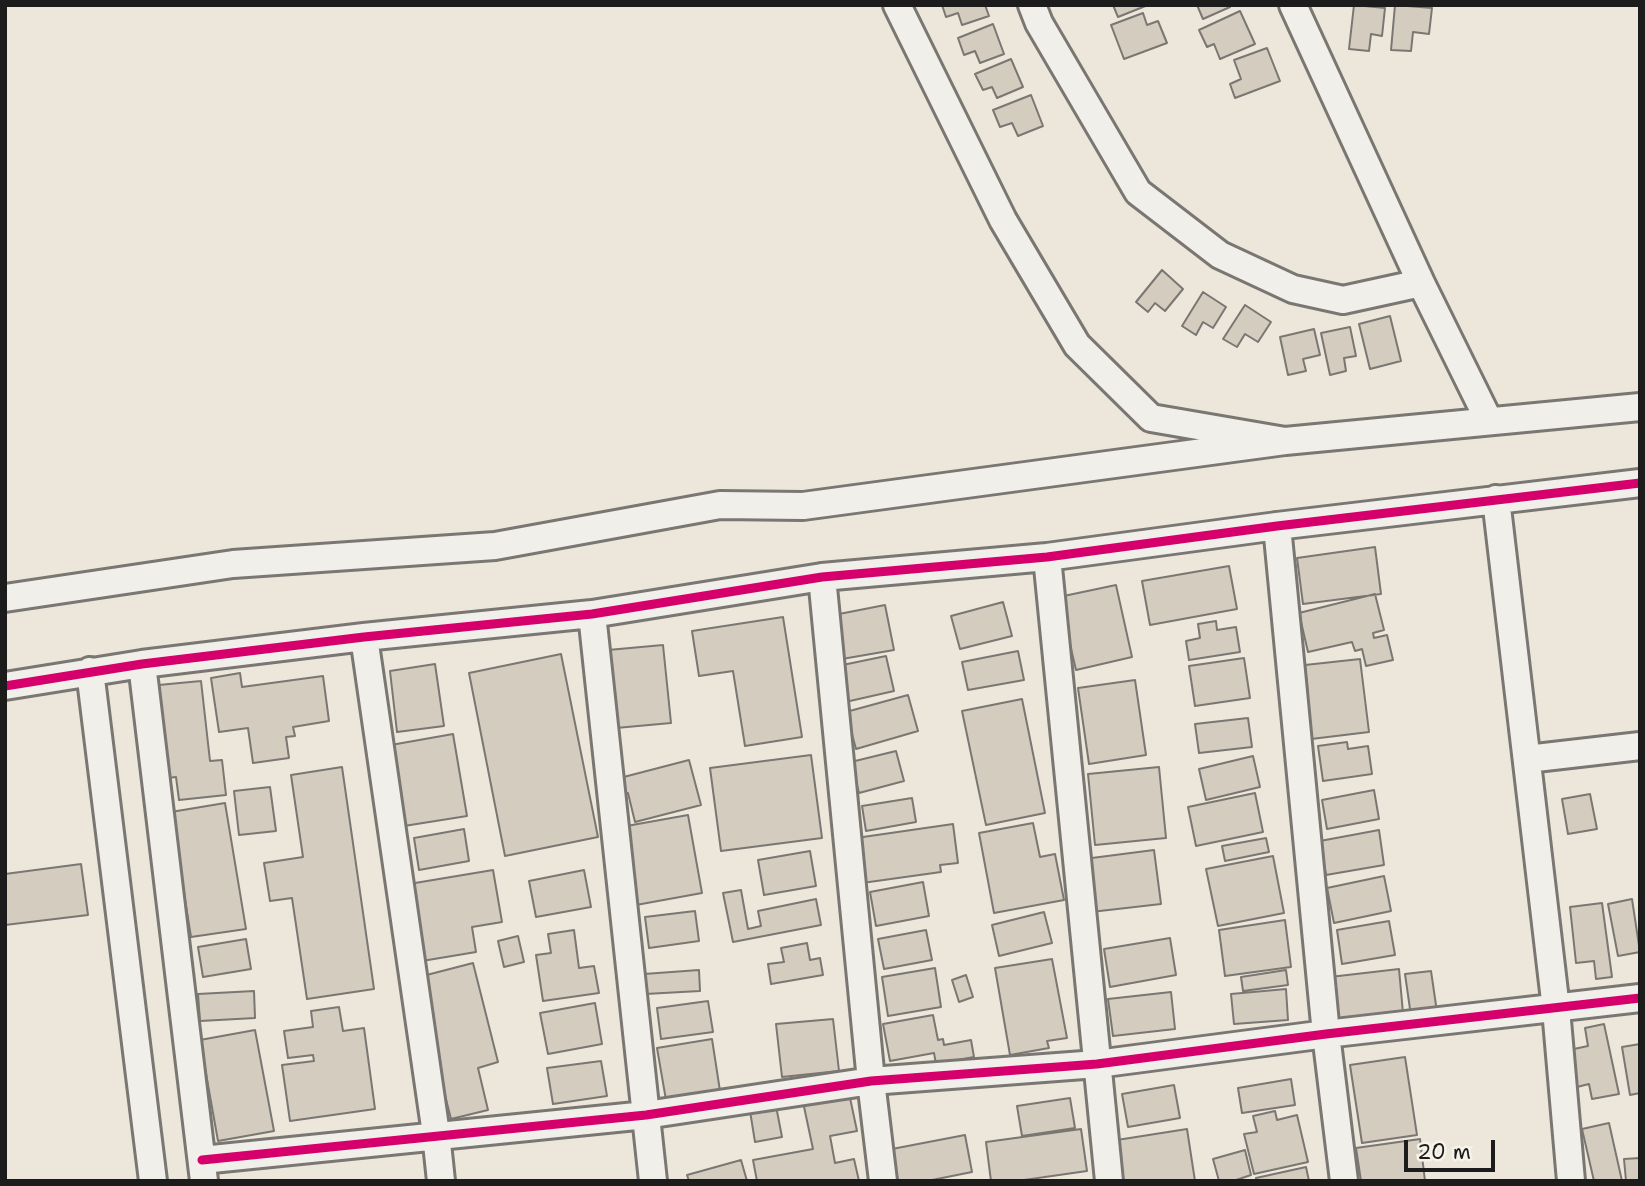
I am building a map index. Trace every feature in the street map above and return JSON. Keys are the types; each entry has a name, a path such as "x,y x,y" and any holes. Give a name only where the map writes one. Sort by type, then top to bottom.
{"street":[{"path":"897,5 1003,220 1077,345 1151,418 1285,441"},
{"path":"1032,5 1039,23 1138,192 1220,255 1293,289 1343,300 1421,283"},
{"path":"1293,5 1421,283 1489,421"},
{"path":"5,598 233,564 495,546 720,505 803,506 1285,441 1640,407"},
{"path":"5,686 142,664 364,637 592,614 822,577 1047,558 1277,526 1640,482"},
{"path":"1496,499 1556,1009 1571,1181"},
{"path":"1277,526 1326,1034 1344,1181"},
{"path":"1047,558 1109,1181"},
{"path":"822,577 883,1181"},
{"path":"592,614 653,1181"},
{"path":"364,637 441,1181"},
{"path":"142,664 203,1170 436,1134 646,1115 871,1081 1097,1064 1326,1034 1640,999"},
{"path":"90,671 153,1181"},
{"path":"1527,759 1640,746"}],"building":[{"path":"942,5 985,5 989,16 962,25 958,13 946,17"},
{"path":"1113,5 1148,5 1118,17"},
{"path":"1197,5 1229,5 1230,7 1203,19"},
{"path":"1354,5 1385,8 1382,36 1371,34 1369,51 1349,49"},
{"path":"1395,5 1432,8 1429,34 1413,32 1411,51 1391,50"},
{"path":"1240,11 1255,44 1220,59 1214,44 1207,47 1199,30"},
{"path":"1143,13 1147,25 1158,21 1167,43 1124,59 1111,25"},
{"path":"993,24 1004,54 980,63 975,51 964,55 958,38"},
{"path":"1267,48 1280,81 1235,98 1230,84 1241,79 1234,60"},
{"path":"1011,59 1023,87 997,98 992,87 983,90 975,74"},
{"path":"1031,95 1043,126 1018,136 1012,123 1000,127 993,110"},
{"path":"1162,270 1183,289 1165,311 1155,303 1148,312 1136,302"},
{"path":"1203,292 1226,307 1213,328 1203,322 1196,335 1182,326"},
{"path":"1245,305 1271,322 1258,342 1245,334 1237,347 1223,339"},
{"path":"1390,316 1401,361 1370,369 1359,324"},
{"path":"1350,327 1356,356 1344,358 1346,371 1330,375 1321,333"},
{"path":"1314,329 1320,355 1303,359 1306,371 1288,375 1280,337"},
{"path":"1375,547 1381,594 1303,604 1297,558"},
{"path":"1229,566 1237,609 1150,625 1142,581"},
{"path":"1116,585 1132,657 1076,670 1059,597"},
{"path":"1375,594 1384,630 1373,633 1374,638 1387,635 1393,660 1366,666 1362,649 1355,651 1352,642 1308,652 1299,613"},
{"path":"1003,602 1012,636 960,649 951,616"},
{"path":"885,605 894,650 842,659 834,615"},
{"path":"783,617 802,737 745,746 733,671 699,676 692,631"},
{"path":"1216,621 1217,630 1236,627 1240,652 1189,660 1186,641 1200,638 1198,624"},
{"path":"663,645 671,723 616,728 608,650"},
{"path":"1018,651 1024,680 968,690 962,662"},
{"path":"561,654 598,837 505,856 469,673"},
{"path":"886,656 894,691 841,703 833,667"},
{"path":"1244,658 1250,698 1195,706 1189,666"},
{"path":"1360,659 1369,732 1303,740 1298,695 1308,694 1305,665"},
{"path":"435,664 444,726 397,732 390,671"},
{"path":"240,673 242,687 323,676 329,721 293,727 295,736 286,737 289,758 253,763 248,728 219,732 211,678"},
{"path":"1135,680 1146,755 1089,764 1078,688"},
{"path":"201,681 210,761 222,760 226,795 179,800 176,777 158,779 148,686"},
{"path":"908,695 918,731 856,749 846,712"},
{"path":"1022,699 1045,813 986,825 962,711"},
{"path":"1248,718 1252,747 1199,753 1195,724"},
{"path":"453,734 467,816 404,826 391,745"},
{"path":"1347,742 1348,749 1368,746 1372,774 1323,781 1318,746"},
{"path":"896,751 904,781 859,793 851,762"},
{"path":"811,755 822,838 721,851 710,768"},
{"path":"1253,756 1260,787 1206,800 1199,769"},
{"path":"689,760 701,805 635,822 628,793 620,795 616,779"},
{"path":"342,767 374,989 307,999 292,898 270,901 264,863 303,857 291,775"},
{"path":"1159,767 1166,838 1095,845 1088,774"},
{"path":"270,787 276,831 239,835 234,791"},
{"path":"1374,790 1379,819 1327,829 1322,800"},
{"path":"1255,793 1263,832 1196,846 1188,807"},
{"path":"1590,794 1597,829 1568,834 1562,799"},
{"path":"912,798 916,822 866,831 862,806"},
{"path":"225,803 246,929 191,937 171,812"},
{"path":"688,815 702,893 636,905 621,827"},
{"path":"1033,823 1040,857 1055,854 1064,900 994,913 979,833"},
{"path":"953,824 958,863 940,865 941,872 862,883 856,838"},
{"path":"464,829 469,861 419,870 414,838"},
{"path":"1379,830 1384,865 1326,875 1320,841"},
{"path":"1266,838 1269,852 1225,861 1222,846"},
{"path":"1154,850 1161,904 1091,912 1084,859"},
{"path":"810,851 816,886 764,895 758,860"},
{"path":"1273,856 1284,913 1218,926 1206,869"},
{"path":"81,864 88,915 5,925 5,874"},
{"path":"493,870 502,922 472,927 476,952 422,961 409,884"},
{"path":"584,870 591,907 536,917 529,881"},
{"path":"1384,876 1391,911 1334,923 1327,888"},
{"path":"923,882 929,916 876,926 870,892"},
{"path":"741,890 748,929 761,926 758,911 816,899 821,925 733,942 723,893"},
{"path":"1632,899 1640,952 1618,956 1608,904"},
{"path":"1602,903 1612,977 1596,979 1594,961 1576,963 1570,907"},
{"path":"695,911 699,941 649,948 645,917"},
{"path":"1044,912 1052,943 999,956 992,925"},
{"path":"1285,920 1291,967 1225,976 1219,930"},
{"path":"1389,921 1395,955 1342,964 1337,930"},
{"path":"574,930 579,968 594,966 599,993 543,1001 536,955 551,953 548,934"},
{"path":"926,930 932,960 884,969 878,939"},
{"path":"518,936 524,962 504,967 498,941"},
{"path":"1170,938 1176,975 1110,987 1104,949"},
{"path":"246,939 251,969 203,977 198,947"},
{"path":"807,943 810,960 820,958 823,975 771,984 768,964 784,962 781,948"},
{"path":"1052,959 1067,1038 1047,1041 1049,1048 1010,1055 995,968"},
{"path":"473,963 498,1062 478,1068 488,1110 451,1119 415,978"},
{"path":"935,968 941,1007 888,1016 882,977"},
{"path":"1399,969 1403,1013 1335,1021 1330,977"},
{"path":"699,970 700,991 645,994 644,974"},
{"path":"1286,970 1288,985 1243,991 1241,977"},
{"path":"1431,971 1437,1012 1411,1016 1405,974"},
{"path":"966,975 973,997 959,1002 952,980"},
{"path":"1286,989 1288,1020 1234,1024 1231,994"},
{"path":"254,991 255,1018 200,1021 198,994"},
{"path":"1171,992 1175,1029 1113,1036 1108,999"},
{"path":"708,1001 713,1032 661,1039 657,1008"},
{"path":"595,1003 602,1044 548,1054 540,1013"},
{"path":"339,1007 343,1031 364,1028 375,1109 290,1121 282,1065 314,1061 313,1055 288,1058 284,1031 313,1027 311,1011"},
{"path":"933,1015 938,1040 943,1039 944,1045 971,1040 974,1057 936,1064 934,1053 890,1061 883,1024"},
{"path":"833,1019 839,1071 782,1077 776,1024"},
{"path":"1604,1024 1619,1094 1592,1099 1589,1084 1577,1087 1569,1050 1588,1046 1585,1028"},
{"path":"255,1030 274,1131 218,1141 200,1040"},
{"path":"712,1039 720,1091 666,1100 657,1048"},
{"path":"1640,1044 1640,1093 1630,1095 1622,1047"},
{"path":"1405,1057 1417,1135 1362,1143 1350,1065"},
{"path":"601,1061 607,1096 553,1104 547,1068"},
{"path":"1291,1079 1295,1105 1242,1113 1238,1088"},
{"path":"1174,1085 1180,1118 1128,1127 1122,1094"},
{"path":"849,1093 857,1131 830,1136 835,1163 854,1159 859,1181 757,1181 753,1160 813,1149 803,1102"},
{"path":"1070,1098 1075,1128 1022,1136 1017,1106"},
{"path":"776,1106 782,1137 755,1142 750,1111"},
{"path":"1275,1111 1277,1120 1297,1115 1308,1162 1254,1174 1244,1134 1257,1132 1253,1116"},
{"path":"1609,1123 1622,1181 1594,1181 1582,1129"},
{"path":"1081,1129 1087,1171 1017,1181 991,1181 986,1142"},
{"path":"1187,1129 1195,1181 1123,1181 1117,1140"},
{"path":"965,1135 972,1172 927,1181 898,1181 892,1149"},
{"path":"1420,1139 1425,1181 1361,1181 1356,1148"},
{"path":"1245,1150 1251,1175 1233,1181 1219,1181 1213,1159"},
{"path":"1640,1158 1640,1181 1626,1181 1624,1159"},
{"path":"741,1160 747,1181 689,1181 687,1175"},
{"path":"1306,1167 1309,1181 1256,1181 1256,1178"}],"cycle path":[{"path":"5,686 142,664 364,637 592,614 822,577 1047,557 1277,526 1640,483"},
{"path":"202,1160 646,1115 871,1081 1097,1064 1326,1034 1640,998"}]}
